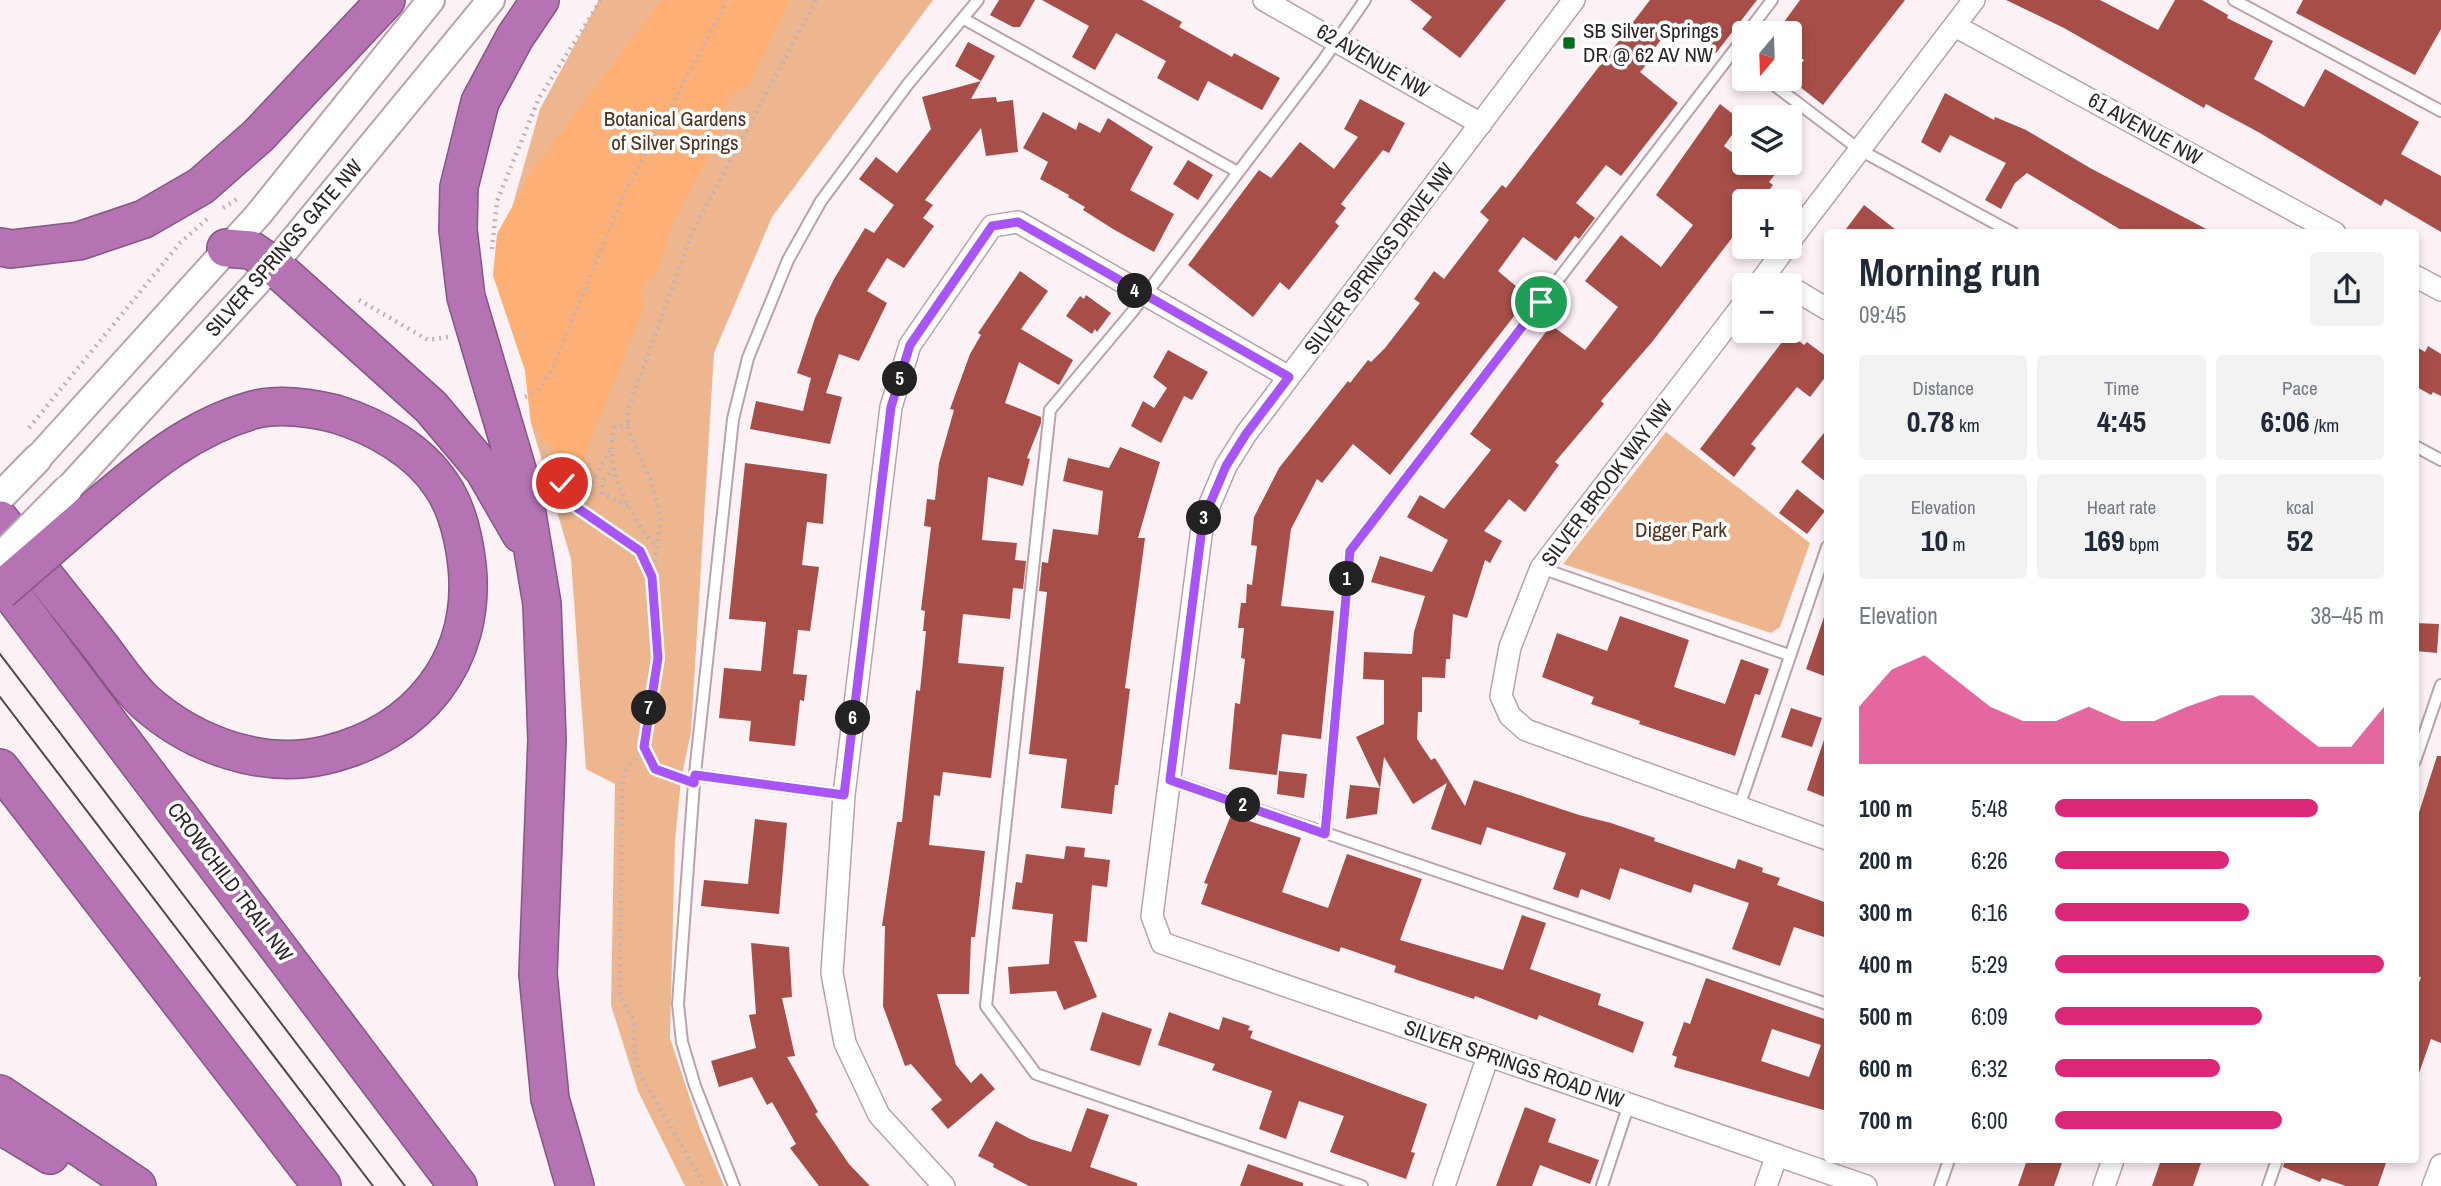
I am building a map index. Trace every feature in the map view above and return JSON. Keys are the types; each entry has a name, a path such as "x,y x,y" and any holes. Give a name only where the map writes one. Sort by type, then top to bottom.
{"highway":[{"path":"0,247 11,249 79,241 144,219 201,186 258,136 386,0"},
{"path":"540,0 515,37 480,102 458,187 458,219 466,296 523,490 542,604 547,740 538,974 550,1099 576,1186"},
{"path":"226,248 251,250 273,265 431,407 484,470 536,559"},
{"path":"0,520 144,701 210,744 258,759 310,759 351,749 389,731 423,703 447,672 464,631 469,586 464,538 442,486 408,450 363,422 315,408 256,409 197,431 79,502 0,591"},
{"name":"CROWCHILD TRAIL NW","path":"0,579 458,1186"},
{"path":"0,768 323,1186"},
{"path":"0,1094 137,1186"},
{"path":"0,1125 103,1186"}],"main road":[{"path":"0,496 37,458"},
{"path":"0,558 79,502"}],"street":[{"name":"SILVER SPRINGS GATE NW","path":"37,458 258,215 432,0"},
{"name":"SILVER SPRINGS GATE NW","path":"79,502 491,0"},
{"name":"62 AVENUE NW","path":"1264,0 1337,39 1480,124"},
{"name":"SILVER SPRINGS DRIVE NW","path":"1162,943 1152,916 1203,520 1226,466 1246,434 1574,0"},
{"path":"1802,225 1974,0"},
{"name":"61 AVENUE NW","path":"1955,26 2328,229"},
{"path":"942,1185 879,1115 845,1043 832,973 844,795 891,407 910,345 992,226 1018,222 1289,377"},
{"path":"2419,278 2441,290"},
{"path":"1802,294 1824,307"},
{"name":"SILVER BROOK WAY NW","path":"1732,319 1541,568 1521,614 1504,671 1501,696 1510,716 1526,730 1824,838"},
{"name":"SILVER SPRINGS ROAD NW","path":"1162,943 1866,1186"},
{"path":"1444,1186 1488,1056"},
{"path":"1766,1186 1777,1155"},
{"path":"2104,1186 2112,1163"},
{"path":"2433,1186 2441,1164"}],"lane":[{"path":"734,1186 695,1086 682,1042 678,1004 694,779 733,419 748,358 788,260 821,201 908,84 978,0"},
{"path":"1362,1186 1036,1074 986,1006 1050,410 1144,296 1365,0"},
{"path":"1756,21 1772,0"},
{"path":"2234,0 2441,111"},
{"path":"964,19 1236,171"},
{"path":"1325,834 1350,551 1732,52"},
{"path":"1782,91 1860,150 2006,229"},
{"path":"2419,448 2441,460"},
{"path":"1739,807 1824,556"},
{"path":"1541,568 1789,655"},
{"path":"2419,749 2441,685"},
{"path":"694,779 844,795"},
{"path":"1170,780 1824,1003"},
{"path":"1602,1186 1629,1104"},
{"path":"1940,1186 1948,1163"},
{"path":"2268,1186 2276,1163"}],"path":[{"path":"491,259 497,201 539,98 601,0"},
{"path":"525,397 538,390 551,371 623,196 728,0"},
{"path":"705,1186 695,1166 682,1152 641,1076 635,1054 634,1021 620,997 622,785 631,763 644,747 658,658 652,577 661,517 651,481 628,429 629,407 692,233 816,0"},
{"path":"25,433 180,243 204,221 239,198"},
{"path":"353,297 428,340 452,337"},
{"path":"520,385 528,410"},
{"path":"573,502 586,494 610,450 615,427 629,423"},
{"path":"542,445 573,502 595,522 613,531 640,551 652,577"},
{"path":"610,450 614,468 638,527 657,548"},
{"path":"614,468 603,481 602,493 629,507"},
{"path":"644,747 655,769 694,779"}],"green space":[{"name":"Botanical Gardens of Silver Springs","path":"599,0 933,0 772,217 714,353 691,732 681,780 675,841 670,1038 699,1126 724,1186 685,1186 638,1091 611,1005 615,784 586,769 571,559 531,423 525,370 493,275 540,109"},
{"path":"661,0 790,0 748,87 736,92 729,99 726,109 727,123 672,225 658,273 643,286 641,295 644,306 578,473 564,465 531,423 525,370 493,275 497,234 533,169"},
{"name":"Digger Park","path":"1666,432 1810,543 1780,627 1771,633 1563,564"}],"building":[{"path":"999,0 1035,0 1020,27 1013,27 990,15"},
{"path":"1042,0 1142,0 1182,22 1179,27 1232,57 1234,53 1280,78 1262,110 1208,81 1198,101 1157,78 1166,61 1116,33 1095,70 1072,57 1089,26"},
{"path":"1410,0 1506,0 1460,58 1422,29 1432,17"},
{"path":"1650,0 1757,0 1741,21 1732,21 1732,32 1716,53 1675,22 1650,54 1653,57 1640,72 1678,103 1621,176 1606,165 1576,203 1595,218 1579,239 1575,236 1556,261 1523,237 1498,271 1529,297 1390,475 1353,444 1322,483 1317,479 1291,529 1281,606 1334,611 1321,739 1282,734 1277,775 1229,769 1235,703 1240,704 1245,659 1241,658 1244,628 1238,628 1241,603 1246,603 1247,584 1252,585 1257,546 1251,545 1254,517 1279,468 1348,381 1350,383 1368,360 1371,362 1385,348 1420,303 1414,299 1434,271 1444,279 1489,220 1480,212 1502,185 1506,188"},
{"path":"1800,0 1905,0 1823,105 1802,88 1802,21 1785,21"},
{"path":"2006,0 2100,0 2158,30 2175,0 2202,0 2228,15 2227,18 2273,41 2254,79 2304,107 2325,69 2419,122 2401,154 2441,176 2441,232 2385,199 2381,206 2260,133 2206,104 2204,108 2064,28"},
{"path":"2303,0 2441,0 2441,29 2415,75 2296,13"},
{"path":"968,42 995,56 971,99 996,97 997,102 1013,100 1018,152 986,156 981,128 925,200 933,205 923,218 934,226 904,268 887,258 867,291 887,303 859,361 839,354 826,393 842,397 830,444 750,429 756,401 803,411 811,378 797,373 815,318 834,279 865,228 874,233 894,205 859,179 876,157 897,173 931,129 922,97 981,81 955,66"},
{"path":"1945,93 1994,120 1995,117 2026,130 2090,168 2206,229 2119,229 2027,173 2015,183 2001,209 1985,200 2006,163 1950,135 1940,153 1921,142"},
{"path":"1360,99 1405,123 1389,153 1383,150 1341,204 1346,208 1335,222 1339,226 1289,290 1280,282 1253,317 1188,265 1259,170 1271,178 1300,142 1334,169 1358,137 1344,129"},
{"path":"1720,104 1732,113 1732,135 1724,146 1732,152 1732,175 1775,175 1769,182 1773,185 1770,189 1732,189 1732,238 1652,342 1601,401 1604,404 1555,462 1559,465 1525,512 1509,499 1484,531 1502,541 1490,563 1485,560 1467,618 1453,614 1450,659 1446,659 1445,678 1422,677 1422,712 1418,712 1417,739 1431,760 1435,758 1465,806 1474,780 1655,838 1654,841 1735,869 1738,859 1763,868 1762,872 1780,878 1777,885 1824,902 1824,937 1794,927 1780,966 1732,949 1749,903 1694,884 1691,893 1620,868 1610,900 1581,889 1578,898 1553,889 1566,853 1487,827 1481,845 1431,829 1447,783 1413,804 1384,757 1380,788 1356,737 1384,724 1384,680 1363,679 1364,652 1412,654 1414,632 1425,596 1371,582 1380,556 1432,572 1448,540 1407,517 1420,495 1444,509 1491,450 1470,434 1551,325 1585,350 1618,307 1585,281 1621,235 1661,267 1693,225 1656,195"},
{"path":"1043,112 1076,130 1079,122 1100,133 1108,118 1153,147 1130,190 1174,214 1154,252 1083,210 1085,207 1068,197 1069,195 1040,179 1048,162 1023,148"},
{"path":"1188,160 1213,175 1198,200 1173,184"},
{"path":"1864,205 1895,229 1846,229"},
{"path":"1020,271 1048,291 1021,329 1073,360 1059,385 1019,362 1005,403 1041,417 1041,423 1027,458 1030,459 1023,486 988,477 982,540 1017,543 1015,560 1026,561 1023,589 1013,588 1010,619 963,614 958,663 1004,667 991,778 943,772 940,796 934,795 929,845 985,851 975,937 971,937 969,994 937,994 956,1065 971,1083 981,1073 995,1089 948,1129 931,1109 942,1100 911,1064 905,1066 883,1006 885,926 882,926 897,822 902,822 916,690 920,691 926,631 923,631 925,611 921,610 931,527 924,526 927,499 935,500 939,463 954,410 950,409 970,354 981,335 978,333"},
{"path":"1086,295 1111,313 1097,332 1095,329 1092,334 1066,316 1080,296 1084,299"},
{"path":"1807,342 1824,355 1824,379 1810,397 1797,387 1751,444 1756,448 1734,477 1700,449 1781,343 1804,345"},
{"path":"2428,346 2441,354 2441,396 2433,392 2431,395 2419,388 2419,348 2425,352"},
{"path":"1168,350 1208,372 1192,400 1184,396 1161,443 1131,426 1143,401 1154,408 1167,388 1153,377"},
{"path":"1824,433 1824,481 1801,462"},
{"path":"1120,447 1160,462 1138,538 1145,538 1125,688 1130,689 1112,814 1061,808 1067,759 1029,754 1047,592 1039,591 1042,562 1048,563 1053,529 1098,535 1103,491 1063,481 1068,458 1109,468"},
{"path":"745,463 827,474 823,524 807,522 802,565 819,567 810,631 798,630 793,674 807,675 804,701 800,700 795,746 749,741 751,721 719,718 724,668 761,671 766,622 729,619"},
{"path":"1797,489 1824,510 1807,534 1779,513"},
{"path":"1620,616 1689,640 1674,687 1725,704 1741,659 1769,669 1760,695 1755,694 1735,756 1639,724 1640,721 1591,704 1594,697 1542,677 1557,633 1607,651"},
{"path":"1824,617 1824,676 1806,669"},
{"path":"2419,623 2439,624 2437,653 2419,651"},
{"path":"1791,708 1822,718 1812,747 1781,737"},
{"path":"1824,740 1824,797 1807,790"},
{"path":"2437,756 2441,756 2441,1043 2431,1039 2419,1073 2421,977 2419,812"},
{"path":"1279,771 1307,774 1304,798 1277,794"},
{"path":"1350,785 1380,788 1377,814 1346,819"},
{"path":"1231,815 1301,838 1282,892 1328,908 1347,854 1422,879 1400,940 1503,970 1522,915 1546,923 1530,969 1601,994 1598,1005 1644,1022 1633,1053 1539,1015 1537,1020 1475,996 1474,999 1394,972 1396,966 1341,947 1339,952 1201,904 1208,884 1204,883"},
{"path":"755,819 787,823 779,914 701,906 704,880 748,884"},
{"path":"1066,846 1085,848 1084,857 1110,860 1107,887 1092,885 1087,942 1074,941 1097,997 1064,1010 1056,991 1010,994 1008,967 1049,964 1053,914 1012,909 1016,882 1022,883 1026,854 1064,859"},
{"path":"751,943 789,947 792,997 782,998 795,1056 787,1057 818,1112 815,1114 849,1164 870,1186 819,1186 790,1148 796,1144 772,1102 767,1105 752,1077 719,1087 711,1061 756,1048 749,1015 756,1014"},
{"path":"1706,978 1824,1019 1824,1110 1674,1067 1677,1057 1672,1055 1684,1022 1690,1024","holes":["1772,1029 1821,1045 1809,1077 1761,1061"]},
{"path":"1102,1012 1152,1029 1140,1066 1090,1050"},
{"path":"1169,1012 1219,1030 1223,1017 1250,1026 1248,1030 1253,1031 1250,1038 1427,1104 1411,1152 1415,1153 1406,1179 1330,1152 1344,1116 1299,1101 1286,1139 1259,1129 1272,1091 1212,1070 1215,1064 1158,1045"},
{"path":"1525,1107 1556,1119 1548,1142 1599,1160 1590,1184 1540,1165 1532,1186 1496,1186"},
{"path":"1087,1108 1109,1115 1090,1167 1137,1183 1137,1186 1029,1186 978,1156 996,1121 1030,1139 1071,1152"},
{"path":"2026,1163 2062,1163 2054,1186 2018,1186"},
{"path":"2160,1163 2201,1163 2193,1186 2152,1186"},
{"path":"2284,1163 2386,1163 2378,1186 2346,1186 2322,1178 2320,1182 2283,1167"},
{"path":"1248,1164 1303,1183 1303,1186 1240,1186"}],"tram line":[{"path":"0,654 405,1186"},
{"path":"0,697 373,1186"}],"place":[{"name":"SB Silver Springs DR @ 62 AV NW","path":"1569,43"}],"route":[{"path":"562,483 576,507 640,551 652,577 658,658 644,747 655,769 668,776 694,783 695,775 844,795 891,407 910,345 992,226 1018,222 1289,377 1246,434 1226,466 1203,520 1170,780 1325,834 1350,551 1541,302"}]}
